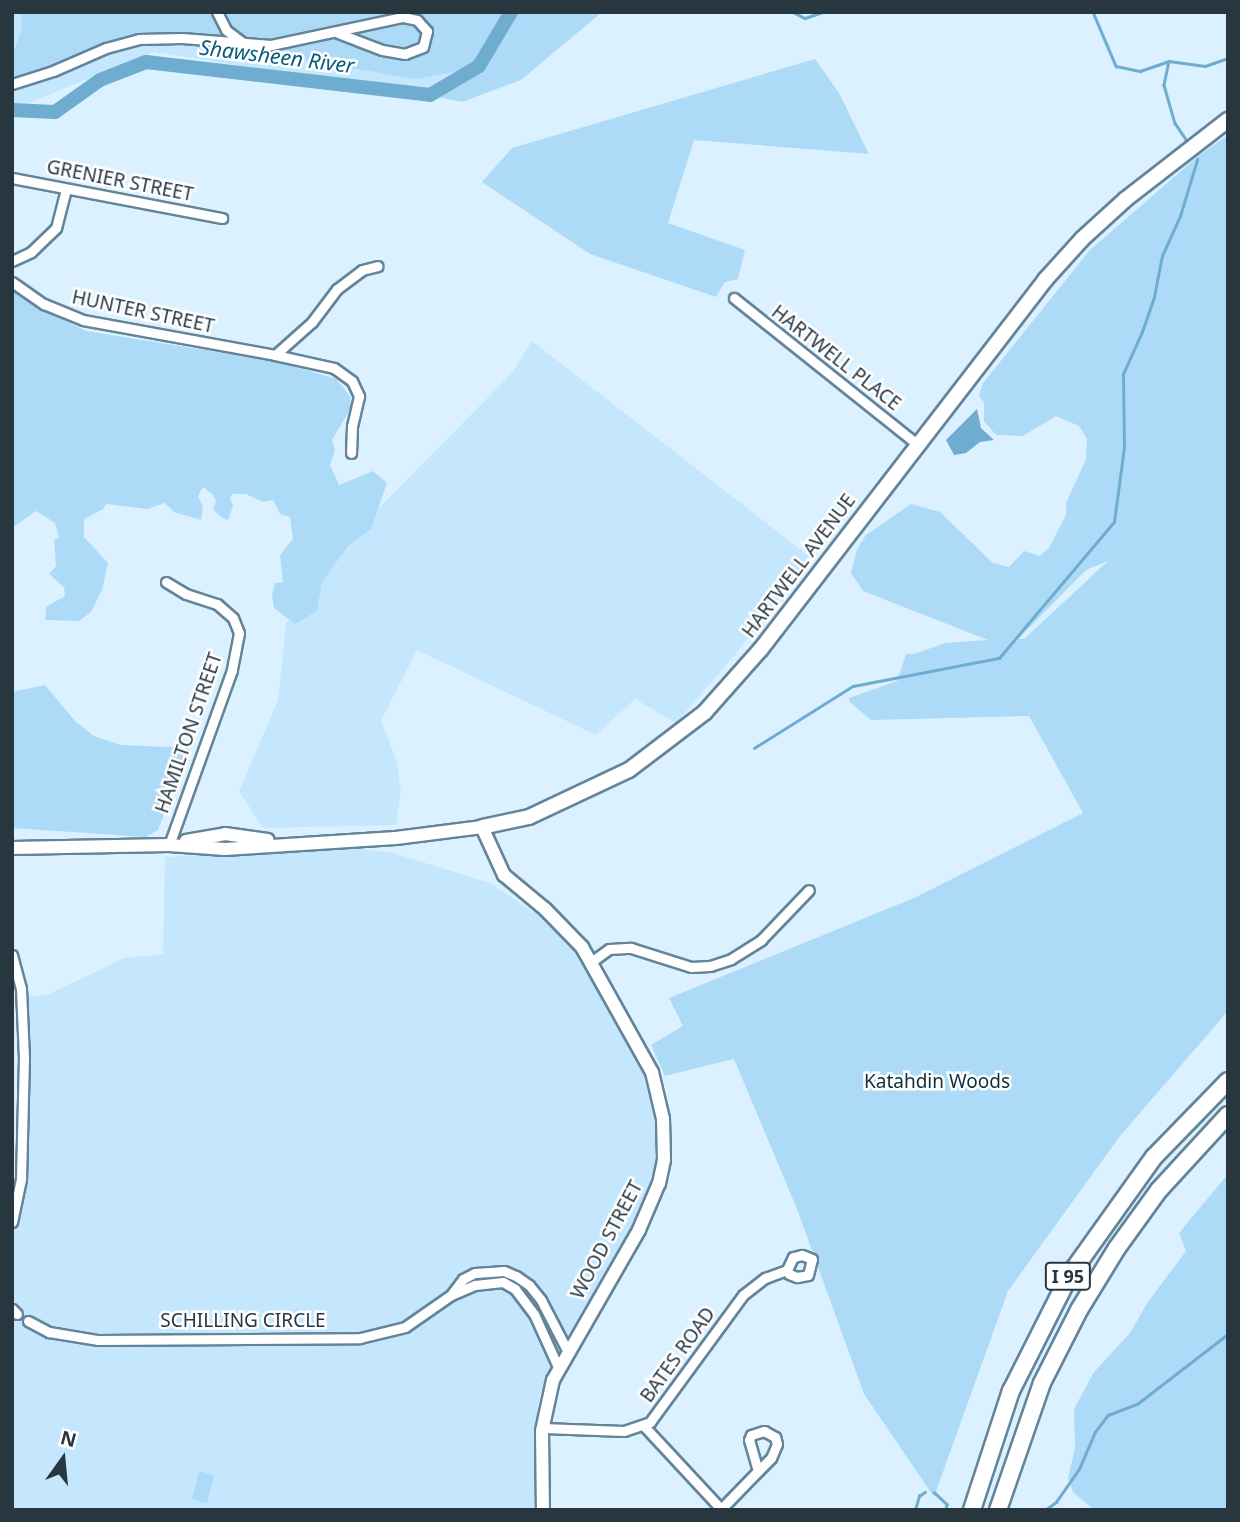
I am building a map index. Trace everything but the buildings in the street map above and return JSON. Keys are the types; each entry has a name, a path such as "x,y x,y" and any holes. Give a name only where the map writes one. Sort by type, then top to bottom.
{"highway":[{"name":"I 95","path":"972,1510 1011,1391 1069,1276 1154,1157 1228,1080"},
{"name":"I 95","path":"998,1510 1042,1383 1079,1310 1117,1248 1158,1191 1228,1115"}],"main road":[{"name":"HARTWELL AVENUE","path":"482,827 528,817 619,776 667,744 705,712 761,649 1042,284 1082,239 1159,171 1228,120"}],"street":[{"path":"217,12 226,30 244,44"},
{"path":"12,83 53,71 106,48 139,39 182,38 271,45 338,33 403,17 417,20 426,32 423,47 405,54 382,50 338,33"},
{"name":"GRENIER STREET","path":"12,178 222,218"},
{"path":"12,261 31,253 56,228 66,189"},
{"path":"275,355 312,322 337,289 362,270 378,266"},
{"name":"HUNTER STREET","path":"12,282 44,304 83,320 334,368 352,381 359,396 352,426 351,453"},
{"name":"HARTWELL PLACE","path":"734,298 917,444"},
{"name":"HAMILTON STREET","path":"166,582 186,594 217,604 233,618 239,633 232,670 169,845"},
{"name":"HARTWELL AVENUE","path":"169,845 225,849 396,838 482,827"},
{"name":"WOOD STREET","path":"482,827 504,875 554,918 582,947 652,1072 663,1119 664,1160 659,1183 639,1230 553,1380 543,1428 543,1510"},
{"name":"HARTWELL AVENUE","path":"169,845 225,834 291,843"},
{"path":"12,848 169,845"},
{"path":"591,962 609,949 631,948 691,967 710,966 731,959 761,940 810,890"},
{"path":"12,955 24,1057 21,1170 12,1222"},
{"name":"BATES ROAD","path":"543,1428 624,1432 643,1425 661,1410 743,1295 765,1278 787,1270"},
{"name":"SCHILLING CIRCLE","path":"451,1295 463,1279 475,1273 504,1271 516,1276 529,1284 541,1300 568,1352"},
{"name":"SCHILLING CIRCLE","path":"28,1321 49,1332 98,1340 360,1338 405,1326 451,1295 489,1282 503,1282 515,1289 534,1314 559,1368"},
{"path":"643,1425 721,1509 758,1471"}],"shaded area":[{"path":"12,12 487,12 463,75 417,93 154,52 16,108 12,107"},
{"path":"532,341 810,557 735,655 676,723 635,699 596,735 417,650 381,721 396,759 401,791 396,825 263,828 239,791 278,700 286,623 312,593 301,587 511,374"},
{"path":"977,409 981,428 994,440 980,442 966,453 954,455 946,440"},
{"path":"361,849 393,853 490,883 547,921 573,948 648,1079 656,1109 655,1167 642,1209 559,1351 540,1394 534,1440 536,1510 12,1510 12,1231 19,1216 28,1163 27,996 47,995 124,958 163,954 165,857"}],"green space":[{"path":"21,12 602,12 521,80 462,102 417,93 463,75 460,71 415,79 306,60 280,48 182,42 128,44 12,90 12,58 22,27"},
{"path":"815,59 839,93 869,154 694,140 668,223 745,250 738,279 725,282 716,297 590,254 482,182 512,148"},
{"name":"Katahdin Woods","path":"1228,135 1228,1011 1120,1136 1008,1291 934,1497 864,1394 797,1209 734,1059 665,1076 651,1045 683,1026 669,998 914,898 1083,813 1029,716 871,720 850,702 849,698 897,681 906,654 914,654 945,643 988,640 863,591 851,573 857,549 866,535 911,504 940,512 993,563 1009,567 1024,551 1040,556 1049,548 1066,515 1066,503 1086,459 1087,439 1079,426 1056,416 1023,436 996,435 984,421 984,403 979,395 983,383 1089,251 1197,157","holes":["1108,561 1024,639 1018,639 1086,570"]},
{"path":"12,289 35,306 86,331 280,362 336,379 350,396 351,408 332,440 335,450 330,465 339,485 373,471 387,483 371,529 348,546 322,582 317,611 295,624 274,608 272,594 275,583 283,582 280,555 293,539 290,517 280,514 273,500 263,502 246,494 232,494 230,498 233,506 228,520 222,518 213,509 216,501 213,495 203,487 198,496 203,507 201,520 174,512 165,503 147,509 106,504 103,509 84,519 84,537 108,563 102,590 91,612 79,621 45,620 46,607 65,596 64,587 49,574 56,566 54,540 59,537 55,523 36,511 12,528"},
{"path":"45,685 76,722 94,736 121,745 168,747 191,744 158,830 146,837 12,828 12,692"},
{"path":"1228,1174 1228,1510 1094,1510 1073,1492 1068,1478 1075,1448 1074,1409 1094,1372 1130,1333 1147,1303 1186,1251 1179,1233"},
{"path":"199,1471 214,1475 207,1503 192,1499"}],"waterway":[{"name":"Shawsheen River","path":"12,110 55,112 100,80 146,62 430,95 479,66 511,12"},
{"path":"793,12 805,18 822,12"},
{"path":"1093,12 1116,66 1140,71 1169,61 1205,66 1228,58"},
{"path":"1169,61 1164,85 1175,123 1187,141"},
{"path":"754,748 853,686 999,658 1114,522 1124,447 1123,374 1142,332 1154,297 1162,256 1180,216 1197,160"},
{"path":"1045,1510 1056,1502 1079,1469 1095,1432 1108,1415 1137,1404 1228,1334"},
{"path":"915,1510 919,1496 925,1492"},
{"path":"934,1492 947,1504 946,1510"}]}
